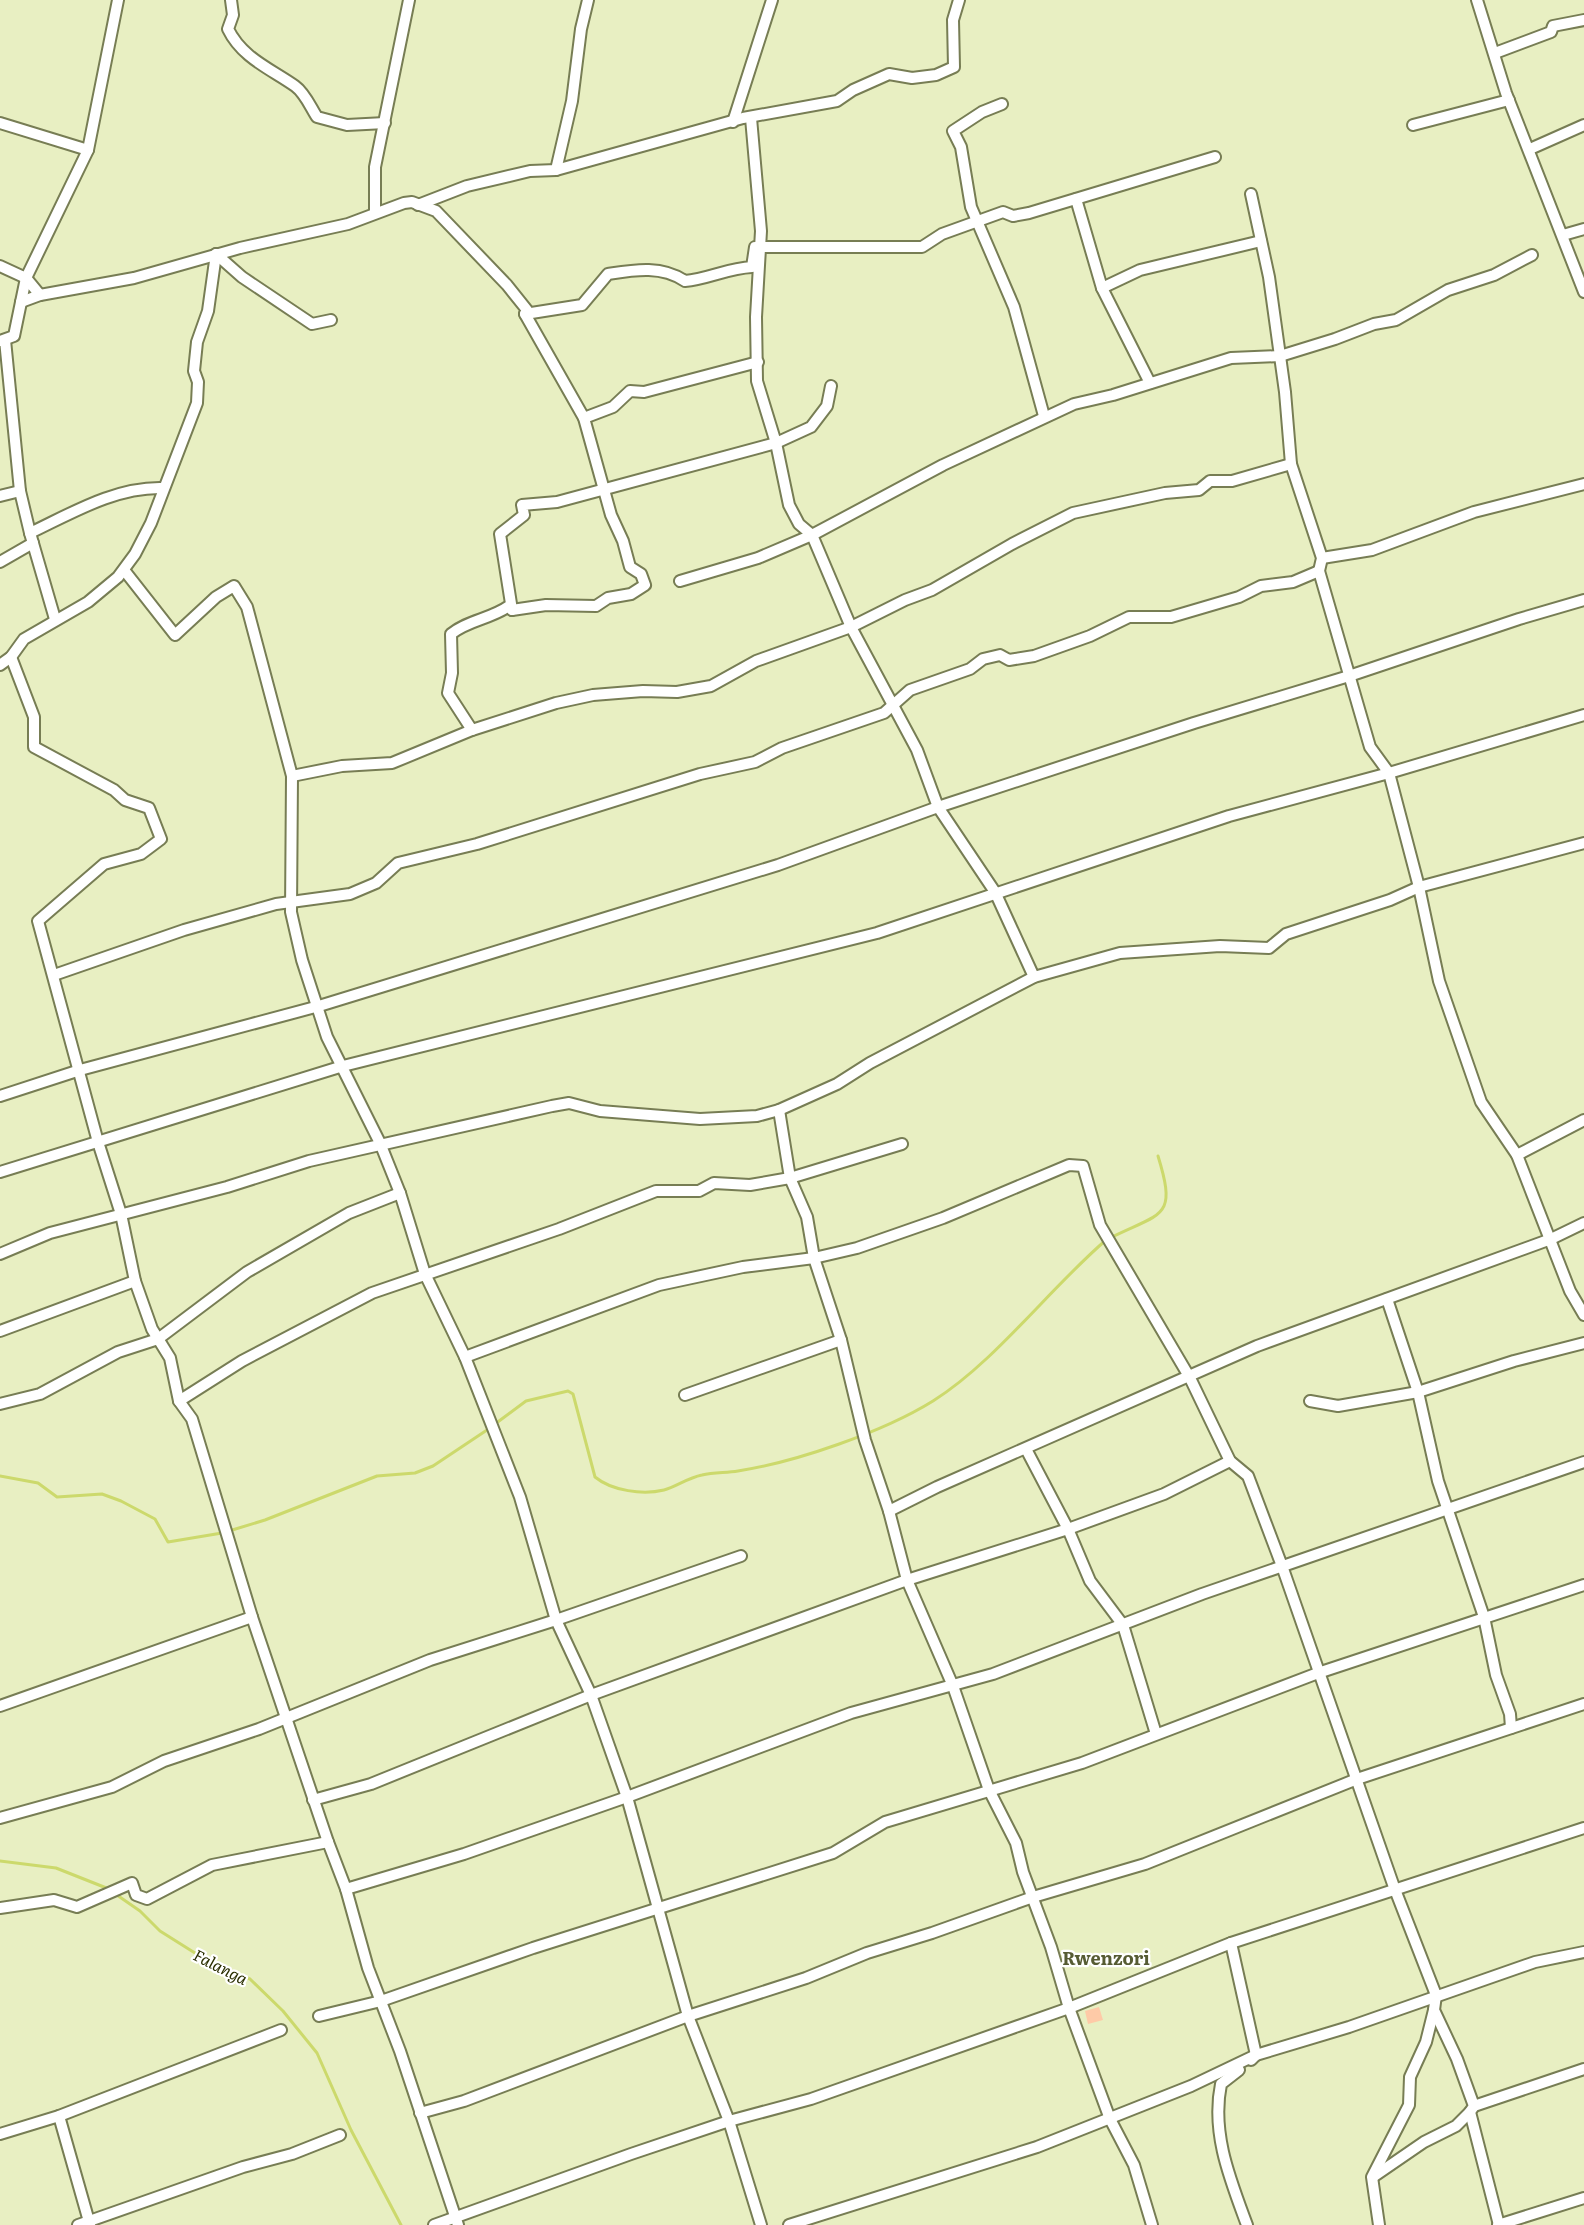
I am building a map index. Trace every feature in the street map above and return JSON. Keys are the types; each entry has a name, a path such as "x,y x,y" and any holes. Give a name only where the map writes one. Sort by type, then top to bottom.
{"street":[{"path":"55,619 20,491 2,340 14,336 26,278 88,150 118,0"},
{"path":"231,0 233,15 228,29 233,38 249,57 296,87 317,117 347,125 385,123"},
{"path":"375,212 375,167 409,0"},
{"path":"556,171 572,100 581,29 588,0"},
{"path":"733,123 772,0"},
{"path":"418,205 467,186 530,171 556,171 751,118 837,101 853,90 889,74 912,78 936,75 954,67 953,20 959,0"},
{"path":"1477,0 1509,100 1584,292"},
{"path":"1495,53 1551,32 1552,26 1584,20"},
{"path":"1413,125 1509,100"},
{"path":"1002,104 982,112 953,131 961,147 971,207 1014,307 1044,416"},
{"path":"751,118 760,247 756,317 757,381 776,443 789,505 799,524 812,535 851,627 917,750 938,807 995,892 1034,978"},
{"path":"0,123 88,150"},
{"path":"1530,149 1584,125"},
{"path":"525,314 582,304 608,274 642,269 676,275 685,281 708,278 730,268 752,267 755,247 922,247 942,234 1003,212 1013,216 1029,213 1215,157"},
{"path":"1251,194 1269,277 1291,464 1322,558 1319,571 1348,676 1370,747 1389,773 1419,888 1439,981 1480,1102 1517,1155 1570,1291 1584,1315"},
{"path":"1076,199 1102,288 1150,384"},
{"path":"21,302 40,295 134,278 216,254 348,224 404,203 436,211 507,285 527,310 525,314 584,418 603,488 630,567 641,574 645,585 631,594 608,598 596,606 546,605 512,610"},
{"path":"1563,235 1584,229"},
{"path":"1102,288 1140,270 1261,241"},
{"path":"216,254 242,277 312,324 331,321"},
{"path":"0,665 11,657 24,639 88,602 124,570 151,523 162,488 197,403 198,382 194,371 197,342 208,311 216,254"},
{"path":"680,581 758,558 812,535 943,465 1074,404 1150,384 1231,358 1280,356 1374,324 1396,320 1448,290 1494,275 1532,255"},
{"path":"0,266 26,278 40,295"},
{"path":"584,418 613,407 630,391 644,392 758,362"},
{"path":"512,610 500,534 524,515 522,505 557,502 776,443 811,427 827,406 831,386"},
{"path":"292,777 342,766 392,763 472,730 593,695 643,691 677,692 711,686 756,661 851,627 904,600 932,590 1012,544 1073,513 1165,493 1199,490 1210,481 1232,481 1291,464"},
{"path":"1322,558 1372,550 1474,512 1584,484"},
{"path":"0,562 31,538 103,499 139,488 162,488"},
{"path":"0,496 20,491"},
{"path":"124,570 175,635 216,597 234,586 247,607 292,777 291,907 302,960 319,1006 327,1037 380,1143 400,1193 425,1274 465,1357 520,1497 556,1620 591,1695 627,1797 688,2016 729,2121 760,2225"},
{"path":"54,975 175,933 276,904 291,907 350,894 376,883 398,863 477,844 700,774 755,762 782,748 884,713 910,690 970,669 983,659 1000,655 1009,660 1034,656 1090,636 1129,617 1171,617 1239,597 1261,586 1293,582 1319,571"},
{"path":"0,1096 80,1070 319,1006 778,865 938,807 1194,723 1584,600"},
{"path":"472,730 448,693 452,673 451,634 460,626 502,611 509,606 512,610"},
{"path":"11,657 34,717 34,747 114,790 125,800 149,808 161,839 141,854 105,864 38,921 98,1142 121,1214 135,1281 158,1339 170,1358 179,1401 192,1419 226,1524 252,1617 313,1800 346,1889 368,1968 457,2221"},
{"path":"0,1172 343,1066 877,933 1229,816 1389,773 1584,715"},
{"path":"0,1254 50,1233 380,1143 412,1139 569,1103 600,1111 700,1119 756,1116 779,1110 837,1084 870,1063 1034,978 1120,953 1220,945 1269,948 1286,934 1390,900 1419,888 1584,843"},
{"path":"779,1110 790,1178 807,1217 814,1258 841,1341 864,1436 889,1511 907,1580 952,1686 989,1790 1016,1844 1069,2008 1110,2119 1134,2165 1149,2224"},
{"path":"1517,1155 1584,1120"},
{"path":"179,1401 242,1361 372,1293 559,1229 656,1191 699,1191 714,1183 750,1185 790,1178 902,1144"},
{"path":"465,1357 659,1285 743,1267 814,1258 856,1248 943,1218 1073,1164 1083,1166 1104,1232 1114,1244 1190,1378 1230,1461 1248,1476 1282,1566 1394,1887 1436,1995 1426,2042 1410,2077 1409,2105 1372,2177 1379,2225"},
{"path":"0,1404 40,1394 118,1352 158,1339 247,1272 349,1212 400,1193"},
{"path":"889,1511 1257,1346 1551,1239 1584,1223"},
{"path":"0,1331 135,1281"},
{"path":"1387,1299 1418,1392 1438,1481 1484,1617 1496,1675 1510,1714 1511,1728"},
{"path":"685,1395 841,1341"},
{"path":"1310,1401 1338,1406 1418,1392 1514,1361 1584,1343"},
{"path":"1026,1449 1068,1529 1090,1581 1123,1624 1156,1734"},
{"path":"313,1800 371,1784 591,1695 907,1580 1068,1529 1164,1494 1230,1461"},
{"path":"346,1889 464,1854 627,1797 851,1713 993,1674 1282,1566 1584,1462"},
{"path":"0,1818 112,1787 164,1761 286,1719 430,1660 556,1620 741,1556"},
{"path":"319,2016 381,2001 832,1852 885,1822 1082,1763 1318,1673 1584,1585"},
{"path":"0,1706 252,1617"},
{"path":"420,2113 464,2101 688,2016 806,1978 867,1953 1033,1897 1145,1864 1357,1779 1584,1704"},
{"path":"434,2225 457,2221 729,2121 811,2099 1069,2008 1231,1943 1394,1887 1584,1828"},
{"path":"0,1908 54,1900 77,1907 132,1883 136,1894 147,1899 212,1865 328,1842"},
{"path":"1231,1943 1256,2055"},
{"path":"789,2225 1037,2147 1191,2086 1256,2055 1338,2030 1536,1962 1584,1952"},
{"path":"1434,2010 1457,2059 1472,2109 1498,2225 1584,2198"},
{"path":"0,2134 59,2116 280,2030"},
{"path":"1247,2225 1224,2159 1216,2119 1221,2084 1256,2055"},
{"path":"1372,2177 1424,2142 1456,2126 1472,2109 1584,2069"},
{"path":"59,2116 86,2224 243,2167 292,2154 340,2135"}],"shaded area":[{"path":"1099,2007 1103,2020 1088,2024 1085,2011"}],"waterway":[{"path":"1112,1237 1154,1217 1161,1210 1165,1202 1166,1191 1158,1156"},
{"path":"495,1424 526,1401 568,1391 573,1394 595,1477 610,1486 628,1491 664,1490 702,1475 738,1471 786,1461 890,1424 933,1401 956,1385 1000,1346 1106,1240"},
{"path":"229,1531 265,1520 377,1476 415,1473 433,1466 490,1428"},
{"path":"0,1476 38,1483 57,1497 102,1494 121,1501 155,1519 168,1542 222,1533"},
{"name":"Falanga","path":"0,1861 56,1868 109,1889"},
{"name":"Falanga","path":"114,1893 140,1911 160,1931 214,1965 250,1979 283,2011 317,2053 351,2130 401,2225"}],"district":[{"name":"Rwenzori","path":"1106,1957"}]}
